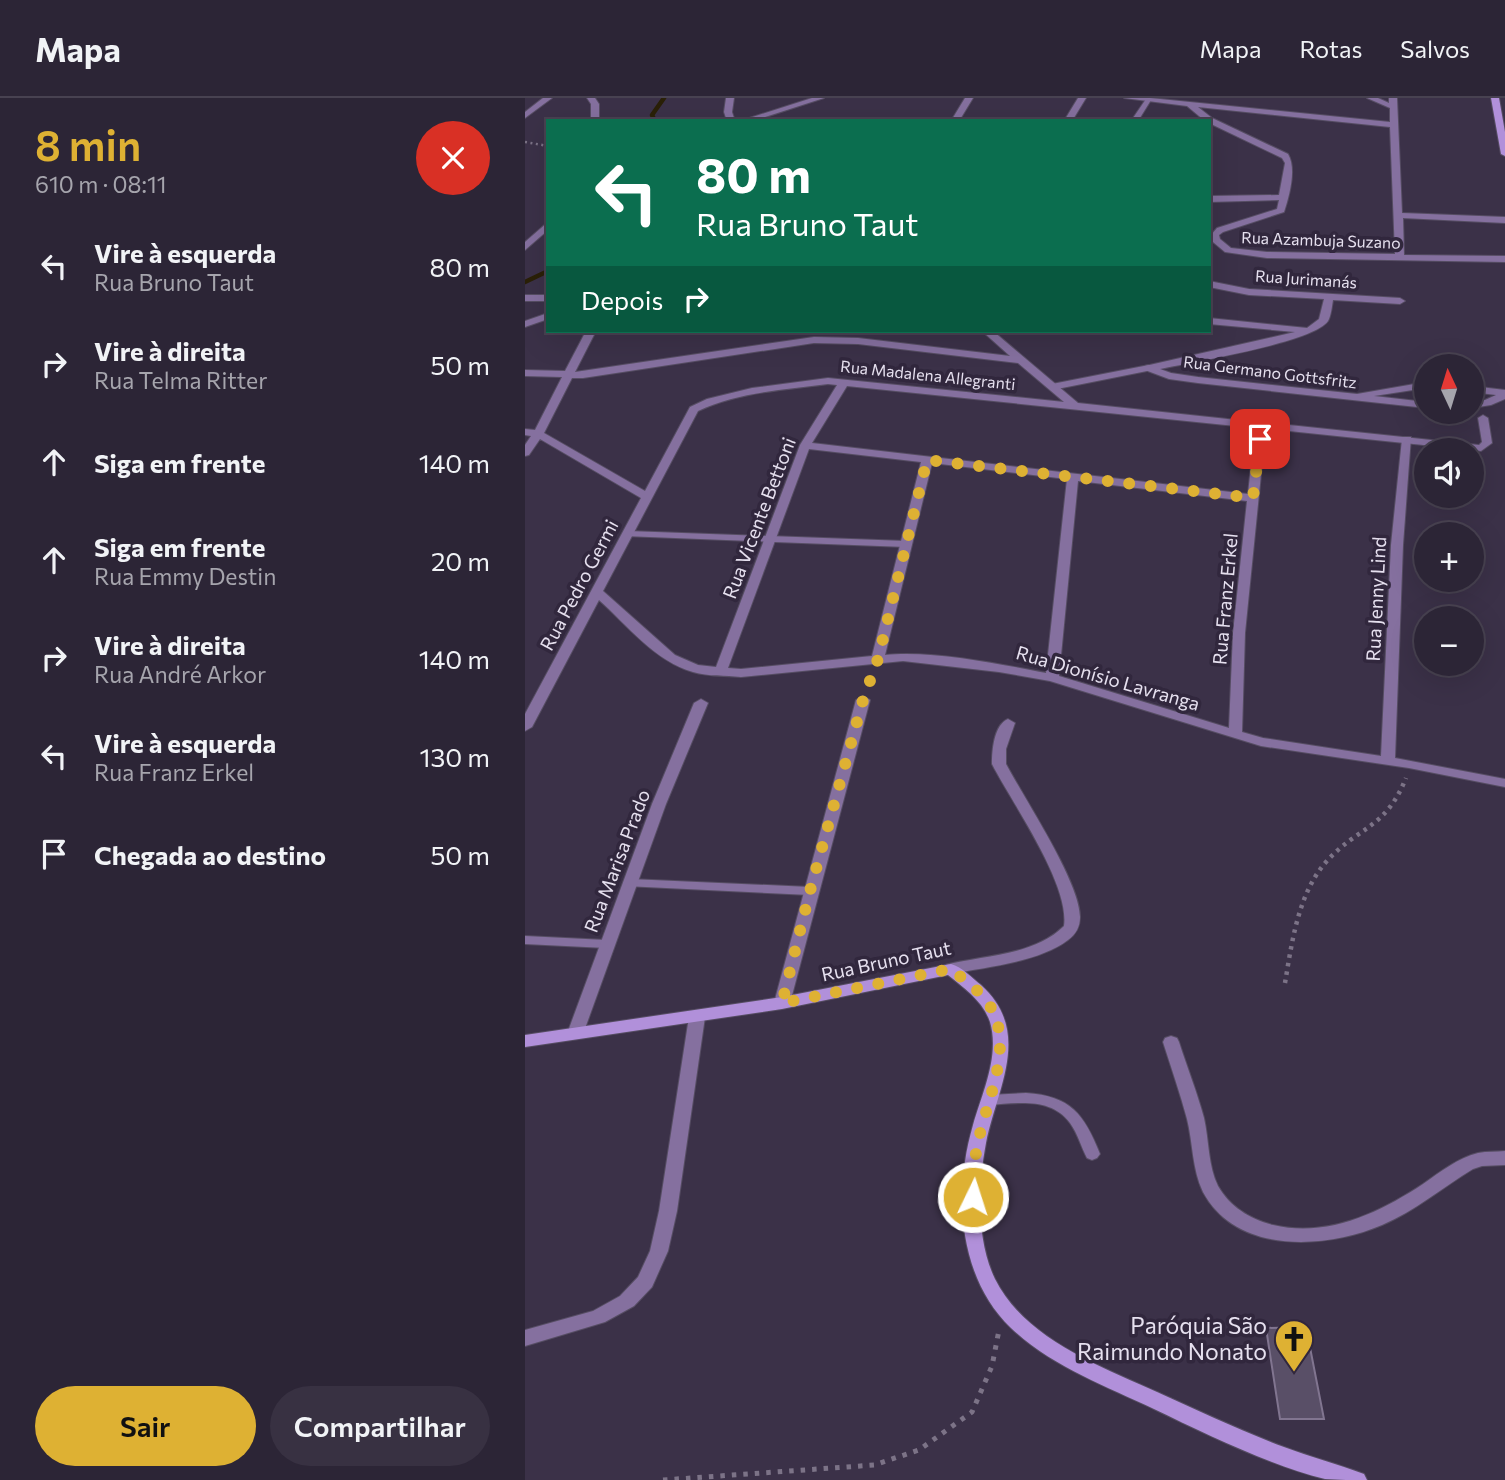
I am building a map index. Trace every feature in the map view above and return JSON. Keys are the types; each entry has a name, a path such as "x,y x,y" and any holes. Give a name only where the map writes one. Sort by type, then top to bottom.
{"street":[{"path":"525,116 548,98"},
{"path":"591,98 595,104 595,119"},
{"path":"730,98 728,112 730,119"},
{"path":"751,119 820,98"},
{"path":"956,119 969,98"},
{"path":"1069,119 1082,98"},
{"path":"1128,98 1394,125"},
{"path":"1371,98 1393,102 1400,257"},
{"path":"1495,98 1505,154"},
{"path":"1189,104 1208,119"},
{"path":"1211,121 1285,156 1289,163 1285,197 1211,199"},
{"name":"Rua Azambuja Suzano","path":"1285,197 1282,210 1220,230 1215,235 1218,244 1242,253 1505,259"},
{"path":"1397,215 1505,220"},
{"path":"525,247 546,227"},
{"name":"Rua Jurimanás","path":"1211,284 1249,292 1400,301"},
{"path":"1211,321 1309,331 1324,320 1329,297"},
{"path":"525,298 546,298"},
{"path":"525,324 546,317"},
{"name":"Rua Germano Gottsfritz","path":"1149,368 1309,331"},
{"path":"525,453 538,434 590,333"},
{"path":"989,333 1075,406"},
{"path":"525,373 567,376 814,340 858,341 1021,360"},
{"name":"Rua Germano Gottsfritz","path":"1149,368 1181,378 1414,404"},
{"name":"Rua Madalena Allegranti","path":"647,497 688,418 700,405 780,386 810,382 844,382 1261,425"},
{"name":"Rua Vicente Bettoni","path":"720,673 805,445 844,382"},
{"path":"1350,397 1414,386"},
{"path":"1484,391 1505,394"},
{"path":"1484,403 1505,394"},
{"name":"Rua Franz Erkel","path":"1235,735 1239,633 1261,425"},
{"path":"525,432 538,434 647,497"},
{"name":"Rua Jenny Lind","path":"1388,761 1397,545 1407,439"},
{"path":"805,445 1253,498"},
{"path":"878,659 927,460"},
{"path":"1052,678 1073,477"},
{"name":"Rua Pedro Germi","path":"525,727 647,497"},
{"name":"Rua Dionísio Lavranga","path":"598,593 670,658 696,669 720,673 878,659 935,659 1052,678 1235,735 1292,748 1409,764 1505,783"},
{"path":"782,1003 863,700"},
{"name":"Rua Marisa Prado","path":"575,1034 629,883 701,703"},
{"name":"Rua Bruno Taut","path":"525,1041 782,1003 951,969 1047,944 1071,928 1075,916 1065,884 999,764 999,748 1008,723"},
{"path":"951,969 991,1006 998,1026 1000,1044 978,1144 973,1214 985,1275 1003,1308 1033,1335 1080,1364 1121,1384 1216,1429 1273,1452 1357,1480"},
{"path":"525,1338 598,1317 627,1301 645,1282 659,1251 668,1211 697,1017"},
{"path":"1171,1042 1195,1119 1210,1188 1222,1208 1237,1220 1261,1231 1308,1233 1361,1225 1389,1213 1467,1164 1481,1159 1505,1158"}],"lane":[{"path":"1135,119 1148,100"},
{"path":"1052,387 1149,368"},
{"path":"1261,425 1481,448 1487,443 1484,424"},
{"path":"628,534 906,544"},
{"path":"629,883 810,891"},
{"path":"525,940 606,944"},
{"path":"989,1100 1026,1098 1054,1101 1075,1116 1085,1132 1092,1154"}],"path":[{"path":"525,142 546,146"},
{"path":"1285,983 1299,918 1312,884 1325,863 1339,849 1390,811 1401,795 1409,764"},
{"path":"663,1480 874,1465 919,1450 972,1412 992,1366 1003,1308"}],"building":[{"name":"Paróquia São Raimundo Nonato","path":"1306,1327 1324,1419 1280,1419 1266,1328"}],"waterway":[{"path":"654,119 652,115 664,98"},
{"path":"525,282 546,272"}],"place":[{"name":"Paróquia São Raimundo Nonato","path":"1294,1373"}],"route":[{"path":"973,1197 978,1144 997,1070 1000,1044 998,1026 991,1006 979,993 951,969 782,1003 863,700 878,659 927,460 1253,498 1260,439"}]}
